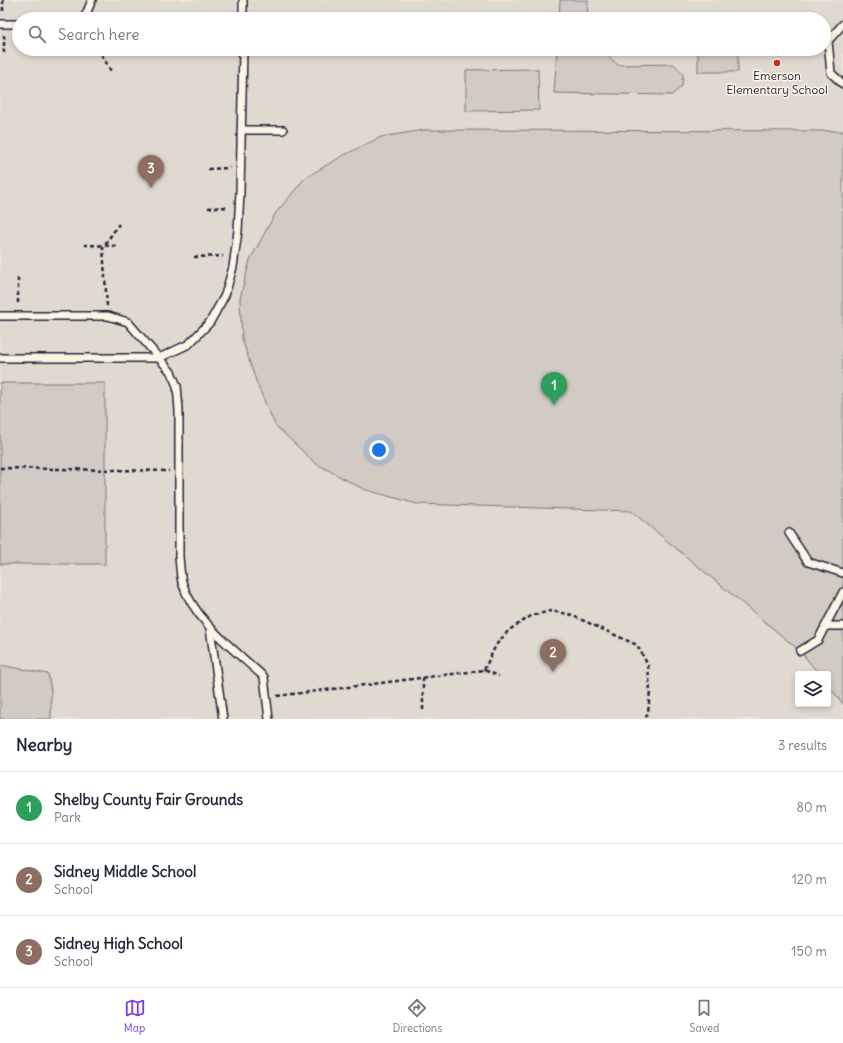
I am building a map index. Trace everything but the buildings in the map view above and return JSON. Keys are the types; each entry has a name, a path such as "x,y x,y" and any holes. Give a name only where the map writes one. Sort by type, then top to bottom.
{"lane":[{"path":"87,12 92,0"},
{"path":"243,0 243,12"},
{"path":"0,24 12,24"},
{"path":"831,38 843,24"},
{"path":"0,358 159,358 188,344 210,322 225,295 233,267 238,231 241,168 243,56"},
{"path":"829,56 831,73 843,84"},
{"path":"241,130 284,130"},
{"path":"0,316 108,316 128,322 171,372 177,386 179,410 179,557 182,581 190,600 210,628 264,677 269,719"},
{"path":"789,533 808,562 843,573"},
{"path":"800,651 818,640 843,592"},
{"path":"826,626 843,626"},
{"path":"210,628 224,719"}],"path":[{"path":"102,56 111,71"},
{"path":"208,169 241,168"},
{"path":"208,208 239,207"},
{"path":"108,316 103,247 118,224"},
{"path":"84,245 103,247 118,246"},
{"path":"194,257 235,255"},
{"path":"18,278 18,316"},
{"path":"0,468 179,471"},
{"path":"484,670 496,645 509,630 530,616 550,611 569,614 636,645 648,665 650,691 648,713 645,719"},
{"path":"267,697 484,670 499,676"},
{"path":"423,678 423,711"}],"shaded area":[{"path":"0,0 843,0 843,131 424,130 381,137 342,156 305,178 242,339 257,384 275,425 315,463 417,504 631,511 800,651 817,671 795,671 795,707 831,707 831,689 843,704 843,719 0,719"},
{"path":"560,0 588,0 587,12 559,12"},
{"path":"557,56 608,56 618,65 674,64 683,74 682,86 672,95 554,93"},
{"path":"698,56 738,56 738,72 698,72"},
{"path":"538,69 539,110 466,111 466,70"},
{"path":"424,130 843,131 843,704 831,689 831,671 817,671 800,651 631,511 417,504 363,489 315,463 275,425 257,384 242,339 240,298 250,260 275,214 305,178 342,156 381,137"},
{"path":"0,383 105,383 105,564 0,564"},
{"path":"0,665 48,674 51,690 51,719 0,719"}],"place":[{"name":"Emerson Elementary School","path":"777,63"},
{"name":"Sidney High School","path":"151,188"},
{"name":"Shelby County Fair Grounds","path":"554,405"},
{"name":"Sidney Middle School","path":"553,672"}]}
